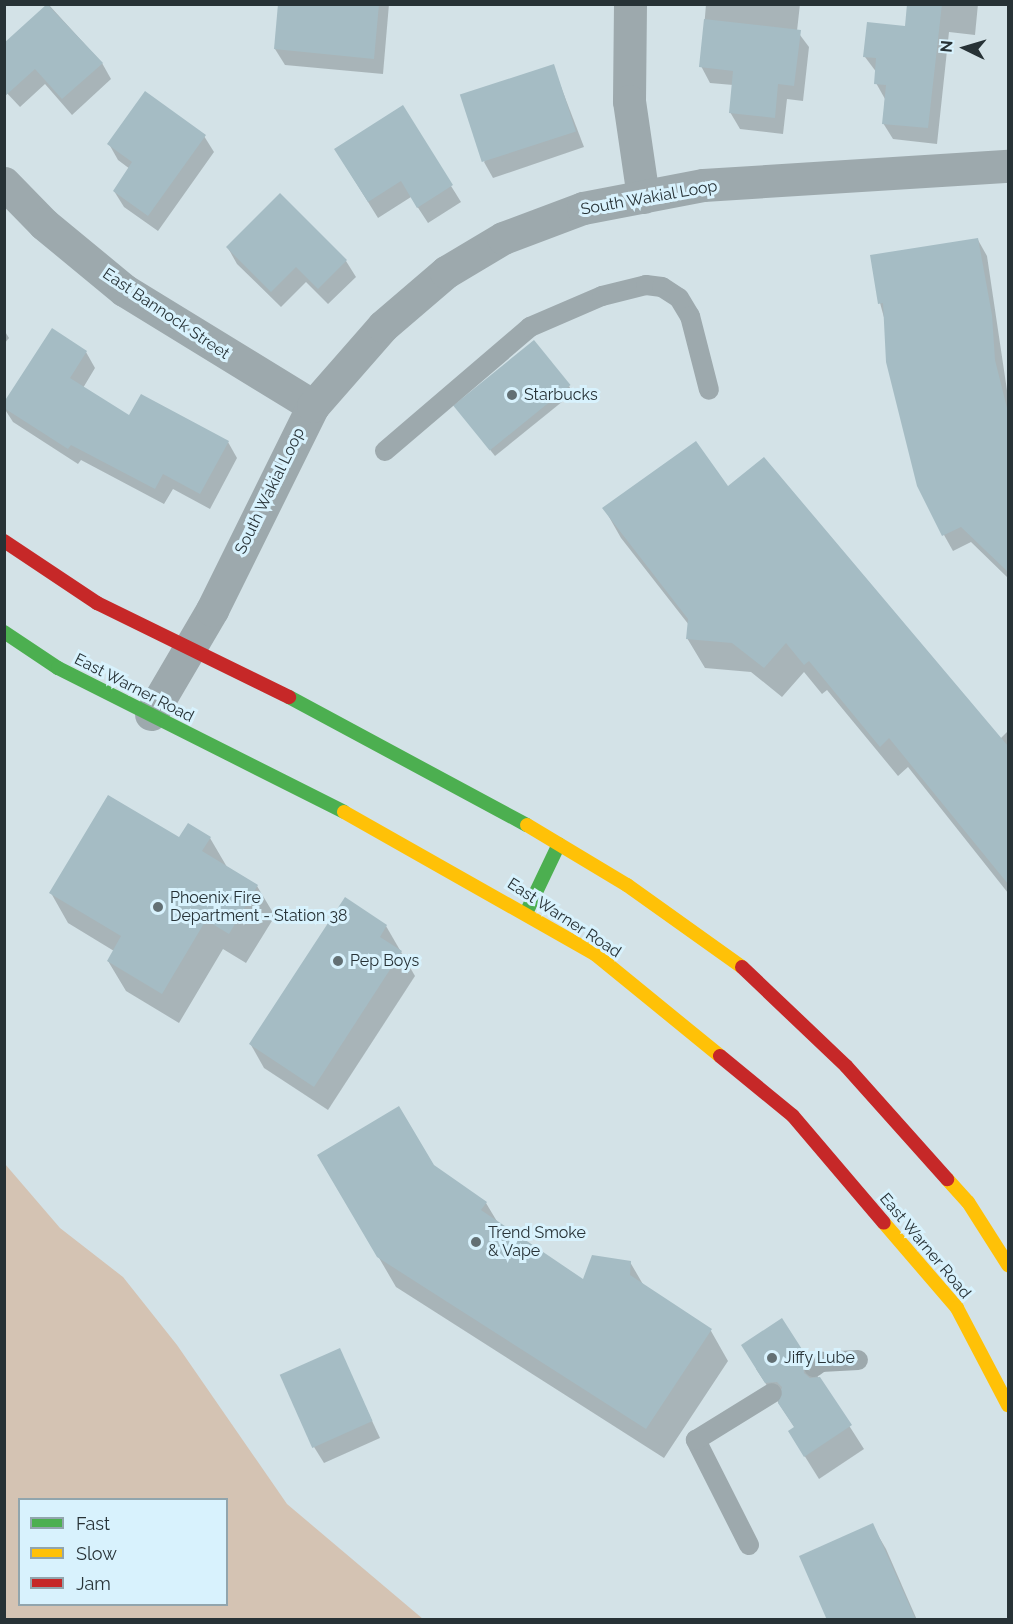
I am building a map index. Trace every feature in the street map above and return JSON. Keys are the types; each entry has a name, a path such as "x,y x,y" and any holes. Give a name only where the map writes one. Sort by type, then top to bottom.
{"main road":[{"path":"4,541 97,603 189,650 250,676 503,810 627,885 741,966 846,1066 968,1202 1008,1265"},
{"name":"East Warner Road","path":"4,632 58,669 387,833 526,910 595,954 793,1116 957,1308 1008,1405"},
{"path":"526,910 559,844"}],"street":[{"path":"630,4 630,101 643,197"},
{"name":"South Wakial Loop","path":"151,714 189,650 313,406 383,326 446,272 503,238 583,208 703,185 1008,166"},
{"name":"East Bannock Street","path":"4,183 44,224 124,291 313,406"}],"lane":[{"path":"386,451 530,327 602,296 646,285 662,287 679,298 690,315 709,390"},
{"path":"814,1367 820,1362 858,1360"},
{"path":"749,1545 696,1440 772,1393"}],"shaded area":[{"path":"5,1164 60,1228 123,1277 177,1345 287,1504 423,1619 5,1619"}],"building":[{"path":"47,4 103,63 62,99 35,69 4,97 4,43"},
{"path":"278,4 379,4 374,59 274,49"},
{"path":"907,4 942,4 928,128 882,124 886,85 874,84 876,58 863,57 867,22 905,26"},
{"path":"704,19 801,30 794,86 778,84 775,118 729,113 733,71 699,67"},
{"path":"554,64 576,132 482,162 460,95"},
{"path":"145,91 206,135 148,216 113,191 132,162 107,144"},
{"path":"403,105 453,185 417,208 401,181 368,202 334,149"},
{"path":"280,193 347,260 318,289 296,267 271,292 226,247"},
{"path":"978,238 992,315 995,360 1008,412 1008,572 961,527 942,536 917,486 886,362 883,303 878,304 870,255"},
{"path":"52,328 87,351 70,378 129,415 141,394 229,441 200,494 163,474 155,489 71,445 68,449 4,408 4,402"},
{"name":"Starbucks","path":"534,340 571,385 490,451 453,405"},
{"path":"696,441 728,486 764,457 1008,746 1008,884 889,738 880,747 809,661 804,665 786,643 764,668 732,643 686,639 688,619 602,508"},
{"name":"Phoenix Fire Department - Station 38","path":"108,795 179,837 188,823 211,837 202,851 258,885 229,934 206,920 162,994 107,961 121,936 49,893"},
{"path":"345,897 387,925 380,937 402,951 314,1087 249,1044"},
{"path":"399,1106 434,1165 487,1202 481,1210 583,1279 592,1255 631,1261 630,1275 712,1329 646,1429 377,1257 317,1155"},
{"path":"782,1318 807,1357 803,1363 804,1373 810,1378 820,1377 852,1425 804,1457 788,1431 794,1427 778,1403 782,1387 777,1382 765,1383 741,1345"},
{"path":"340,1348 373,1421 312,1448 280,1375"},
{"path":"873,1523 916,1620 827,1620 799,1556"}],"traffic: fast":[{"path":"4,632 58,668 344,812"},
{"path":"289,697 527,825"},
{"path":"527,911 559,844"}],"traffic: slow":[{"path":"344,812 595,954 720,1056"},
{"path":"527,825 627,885 742,967"},
{"path":"947,1179 968,1202 1008,1265"},
{"path":"884,1223 957,1308 1008,1405"}],"traffic: jam":[{"path":"4,541 97,603 289,697"},
{"path":"742,967 846,1066 947,1179"},
{"path":"720,1056 793,1116 884,1223"}],"place":[{"name":"Starbucks","path":"512,395"},
{"name":"Phoenix Fire Department - Station 38","path":"158,907"},
{"name":"Pep Boys","path":"338,961"},
{"name":"Trend Smoke & Vape","path":"476,1242"},
{"name":"Jiffy Lube","path":"772,1358"}]}
